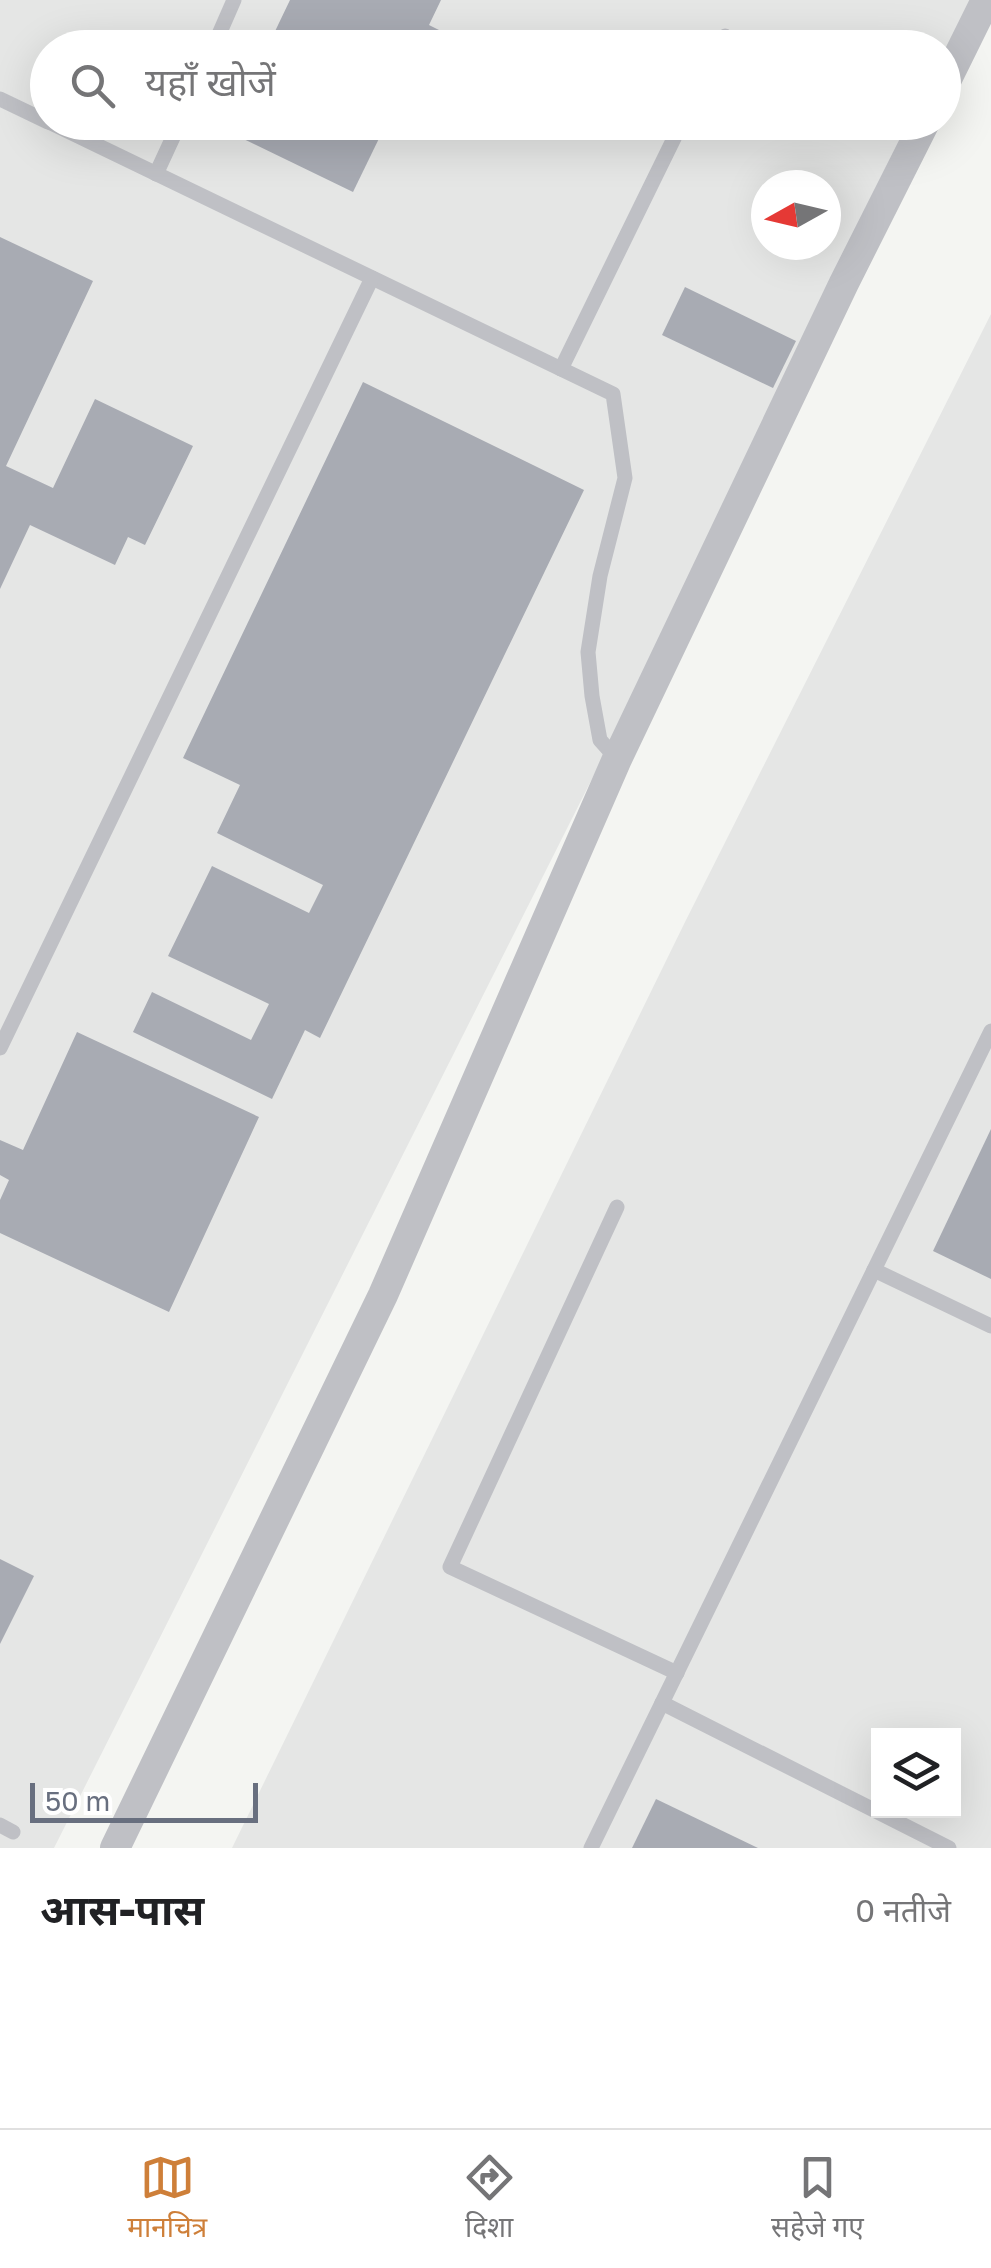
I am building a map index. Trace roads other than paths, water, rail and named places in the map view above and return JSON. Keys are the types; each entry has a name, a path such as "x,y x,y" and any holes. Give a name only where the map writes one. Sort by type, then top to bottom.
{"street":[{"path":"961,51 986,0"},
{"path":"115,1848 383,1295 617,759 916,140"}],"lane":[{"path":"221,30 234,0"},
{"path":"0,99 30,113"},
{"path":"85,140 614,394 625,478 600,576 588,652 600,740 617,759"},
{"path":"156,174 172,140"},
{"path":"561,369 673,140"},
{"path":"0,1048 372,278"},
{"path":"590,1848 991,1031"},
{"path":"617,1207 450,1567 676,1673"},
{"path":"874,1270 991,1326"},
{"path":"662,1704 949,1848"}]}
